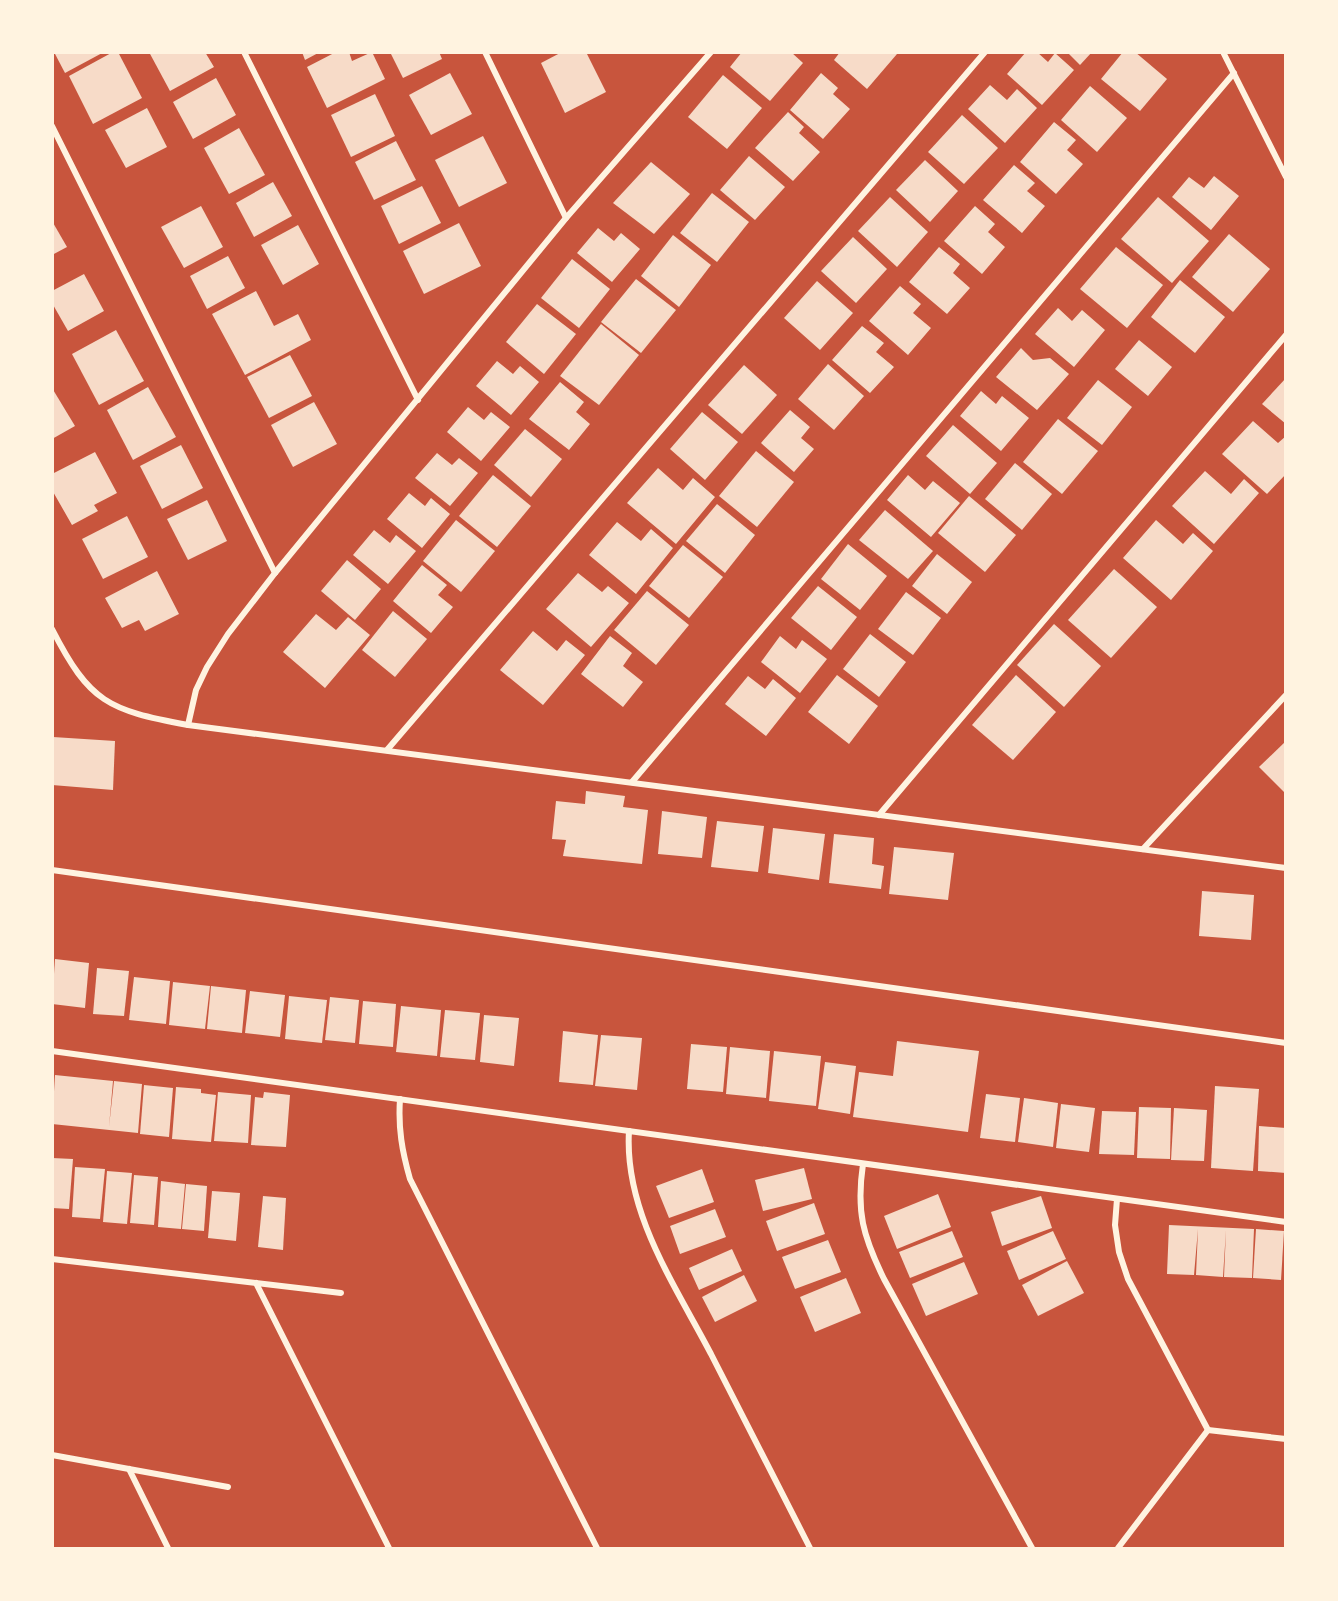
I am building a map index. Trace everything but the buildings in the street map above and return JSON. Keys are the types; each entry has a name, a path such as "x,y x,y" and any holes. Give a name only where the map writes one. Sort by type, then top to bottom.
{"street":[{"path":"244,52 418,400"},
{"path":"485,52 566,219"},
{"path":"188,724 196,690 207,667 275,573 566,219 711,52"},
{"path":"387,750 985,52"},
{"path":"1223,52 1286,177"},
{"path":"632,782 1234,73"},
{"path":"52,126 275,573"},
{"path":"879,815 1286,335"},
{"path":"52,628 79,676 100,698 147,717 1286,868"},
{"path":"1143,849 1286,695"},
{"path":"52,870 1286,1043"},
{"path":"52,1051 1286,1222"},
{"path":"400,1099 398,1124 401,1149 410,1179 597,1548"},
{"path":"629,1131 627,1158 631,1180 652,1239 810,1548"},
{"path":"863,1164 859,1195 860,1219 866,1242 884,1279 1032,1548"},
{"path":"1118,1199 1115,1225 1119,1252 1128,1279 1208,1430"},
{"path":"52,1259 341,1293"},
{"path":"256,1283 389,1548"},
{"path":"1208,1430 1286,1439"},
{"path":"1118,1548 1208,1430"},
{"path":"52,1455 228,1487"},
{"path":"129,1469 168,1548"}]}
